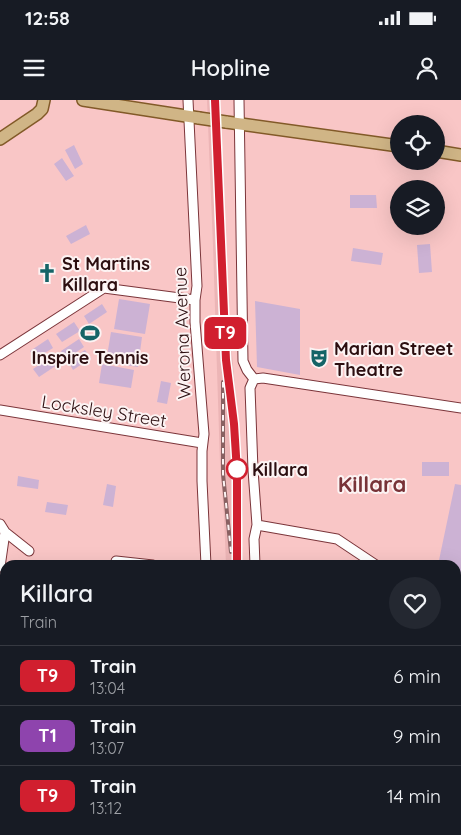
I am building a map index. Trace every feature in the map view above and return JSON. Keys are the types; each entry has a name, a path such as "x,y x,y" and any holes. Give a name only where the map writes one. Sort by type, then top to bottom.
{"main road":[{"path":"0,139 37,114 42,109 44,100"},
{"path":"83,100 390,145"},
{"path":"445,152 461,155"}],"street":[{"name":"Werona Avenue","path":"188,100 194,117 197,286 195,322 204,434 202,444 202,481 206,560"},
{"path":"239,100 243,361 254,379"},
{"path":"0,355 104,288 195,300"},
{"path":"254,379 263,378 461,408"},
{"path":"254,379 250,388 253,480 257,525 254,538 255,560"},
{"name":"Locksley Street","path":"0,410 202,444"},
{"path":"257,525 337,539 368,560"},
{"path":"2,528 30,551"},
{"path":"0,560 2,528"}],"shaded area":[{"path":"207,100 218,100 228,311 242,460 243,509 240,560 226,560 220,463"},
{"path":"74,145 83,164 75,169 65,150"},
{"path":"62,158 74,176 66,181 54,164"},
{"path":"350,195 376,195 377,208 350,208"},
{"path":"86,225 90,234 71,244 66,236"},
{"path":"430,244 432,272 419,273 417,245"},
{"path":"353,248 383,253 381,265 351,261"},
{"path":"119,299 150,304 145,334 114,329"},
{"path":"255,301 300,309 300,375 257,367"},
{"path":"102,304 107,312 89,324 84,316"},
{"path":"74,322 80,331 62,342 56,334"},
{"path":"111,332 142,337 138,367 106,362"},
{"path":"48,339 53,348 35,359 30,351"},
{"path":"79,339 84,347 66,359 61,351"},
{"path":"85,350 91,358 73,370 68,361"},
{"path":"51,357 57,365 39,377 33,369"},
{"path":"102,364 134,370 131,388 99,383"},
{"path":"161,381 171,383 167,404 157,402"},
{"path":"422,462 449,462 449,476 422,476"},
{"path":"18,476 39,480 38,489 17,486"},
{"path":"107,484 116,486 113,507 103,505"},
{"path":"455,484 461,485 461,560 439,560"},
{"path":"47,502 68,505 66,515 45,512"}],"railway":[{"path":"214,100 226,361 237,472 237,560"},
{"path":"223,382 223,474 231,552"}],"train":[{"name":"T9","path":"215,100 226,360 234,424 237,472 237,560"}],"place":[{"name":"St Martins Killara","path":"47,273"},
{"name":"Inspire Tennis","path":"90,333"},
{"name":"Marian Street Theatre","path":"319,358"},
{"name":"Killara","path":"237,469"}],"district":[{"name":"Killara","path":"372,484"}]}
